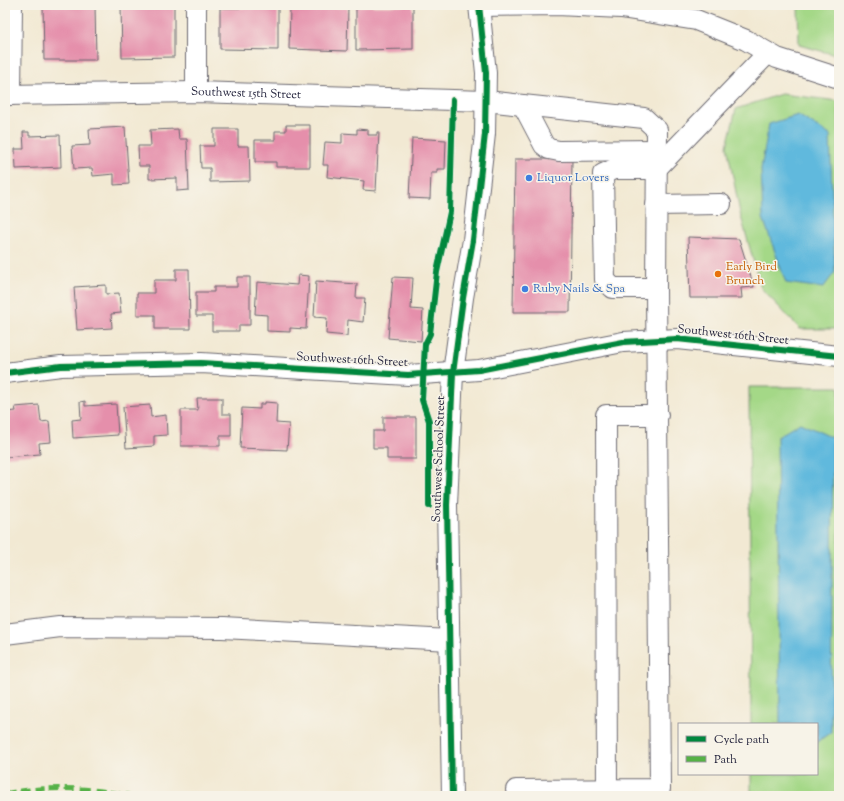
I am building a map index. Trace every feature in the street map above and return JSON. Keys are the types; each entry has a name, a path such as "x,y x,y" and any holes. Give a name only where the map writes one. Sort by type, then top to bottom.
{"street":[{"path":"8,95 12,5"},
{"path":"196,5 196,92"},
{"path":"479,6 557,5 621,8 696,20 746,40 777,58 818,73 837,75"},
{"name":"Southwest School Street","path":"452,796 447,505 453,372 480,187 485,134 486,73 479,6"},
{"path":"656,288 613,288 604,280 603,174 614,169 656,160 768,53"},
{"name":"Southwest 15th Street","path":"8,95 196,92 486,101 644,118 657,130 656,160"},
{"path":"523,105 544,145 550,150 656,160"},
{"path":"516,790 607,793 660,789 656,160"},
{"path":"656,205 721,204"},
{"name":"Southwest 16th Street","path":"5,373 61,366 201,363 408,375 481,370 623,342 677,339 713,341 778,351 839,356"},
{"path":"607,793 606,415 658,415"},
{"path":"5,634 60,627 222,628 450,640"}],"green space":[{"path":"798,5 839,5 839,52 832,54 799,45"},
{"path":"781,94 839,101 838,329 800,329 761,288 740,213 727,146 736,109"},
{"path":"749,387 839,387 839,796 751,796 751,775 818,775 818,723 751,723"}],"water":[{"path":"798,115 830,135 835,272 823,288 786,283 763,218 761,169 769,124"},
{"path":"800,423 833,438 831,732 818,741 818,723 780,723 777,437"}],"building":[{"path":"43,5 95,5 96,60 44,60"},
{"path":"121,5 174,5 174,57 122,58"},
{"path":"356,6 413,6 413,49 356,50"},
{"path":"290,7 348,8 347,51 289,49"},
{"path":"220,8 278,8 278,50 220,49"},
{"path":"286,125 310,125 310,167 276,167 276,162 255,162 255,140 275,140 275,131 286,131"},
{"path":"125,127 129,184 114,185 114,174 93,176 92,168 74,169 72,146 90,145 89,129"},
{"path":"178,129 179,139 187,139 189,190 177,191 177,178 149,179 149,166 139,166 138,146 151,146 150,130"},
{"path":"214,129 238,129 238,146 249,146 250,181 210,182 210,168 201,168 200,146 214,146"},
{"path":"357,129 368,130 368,135 377,135 377,132 379,132 376,191 363,190 364,181 327,177 328,165 323,165 325,142 342,143 342,133 357,134"},
{"path":"23,132 29,132 29,136 60,135 61,167 16,169 15,149 24,149"},
{"path":"412,138 446,140 445,169 437,169 437,173 431,173 430,199 409,198"},
{"path":"515,159 572,159 570,312 513,312"},
{"path":"688,237 739,239 754,287 741,288 742,298 690,298"},
{"path":"176,269 189,269 190,329 155,329 155,315 137,315 137,293 154,293 154,280 176,280"},
{"path":"298,275 309,276 306,329 290,328 290,332 267,331 267,315 255,314 257,282 297,285"},
{"path":"237,277 250,277 250,325 239,325 239,331 212,331 212,316 196,316 196,292 214,292 214,287 237,287"},
{"path":"393,277 413,278 411,309 423,310 421,341 388,338"},
{"path":"316,281 357,284 356,298 365,298 363,322 348,320 347,336 326,334 327,318 314,317"},
{"path":"106,285 106,294 119,293 121,313 111,314 112,328 77,330 74,287"},
{"path":"197,398 222,398 222,414 231,414 231,436 220,436 220,446 181,446 181,410 198,410"},
{"path":"85,401 85,406 116,404 118,435 73,438 72,420 81,419 80,402"},
{"path":"265,402 277,403 276,423 289,424 287,450 240,448 242,408 260,409 260,404 265,404"},
{"path":"39,405 41,422 49,421 51,442 39,443 40,454 6,457 5,412 16,411 15,407"},
{"path":"150,405 151,417 166,415 167,435 154,436 154,446 126,448 123,407"},
{"path":"383,417 416,417 416,459 387,459 387,448 373,448 373,431 383,431"}],"marked path":[{"path":"5,794 36,789 85,789 132,796"}],"cycle path":[{"path":"452,796 447,505 453,373 463,298 473,240 485,134 486,73 479,5"},
{"path":"429,506 429,421 422,400 425,344 430,334 437,272 450,212 453,100"},
{"path":"5,373 61,366 201,363 408,375 479,370 623,342 677,339 839,356"}],"place":[{"name":"Liquor Lovers","path":"529,178"},
{"name":"Early Bird Brunch","path":"718,274"},
{"name":"Ruby Nails & Spa","path":"525,289"}]}
